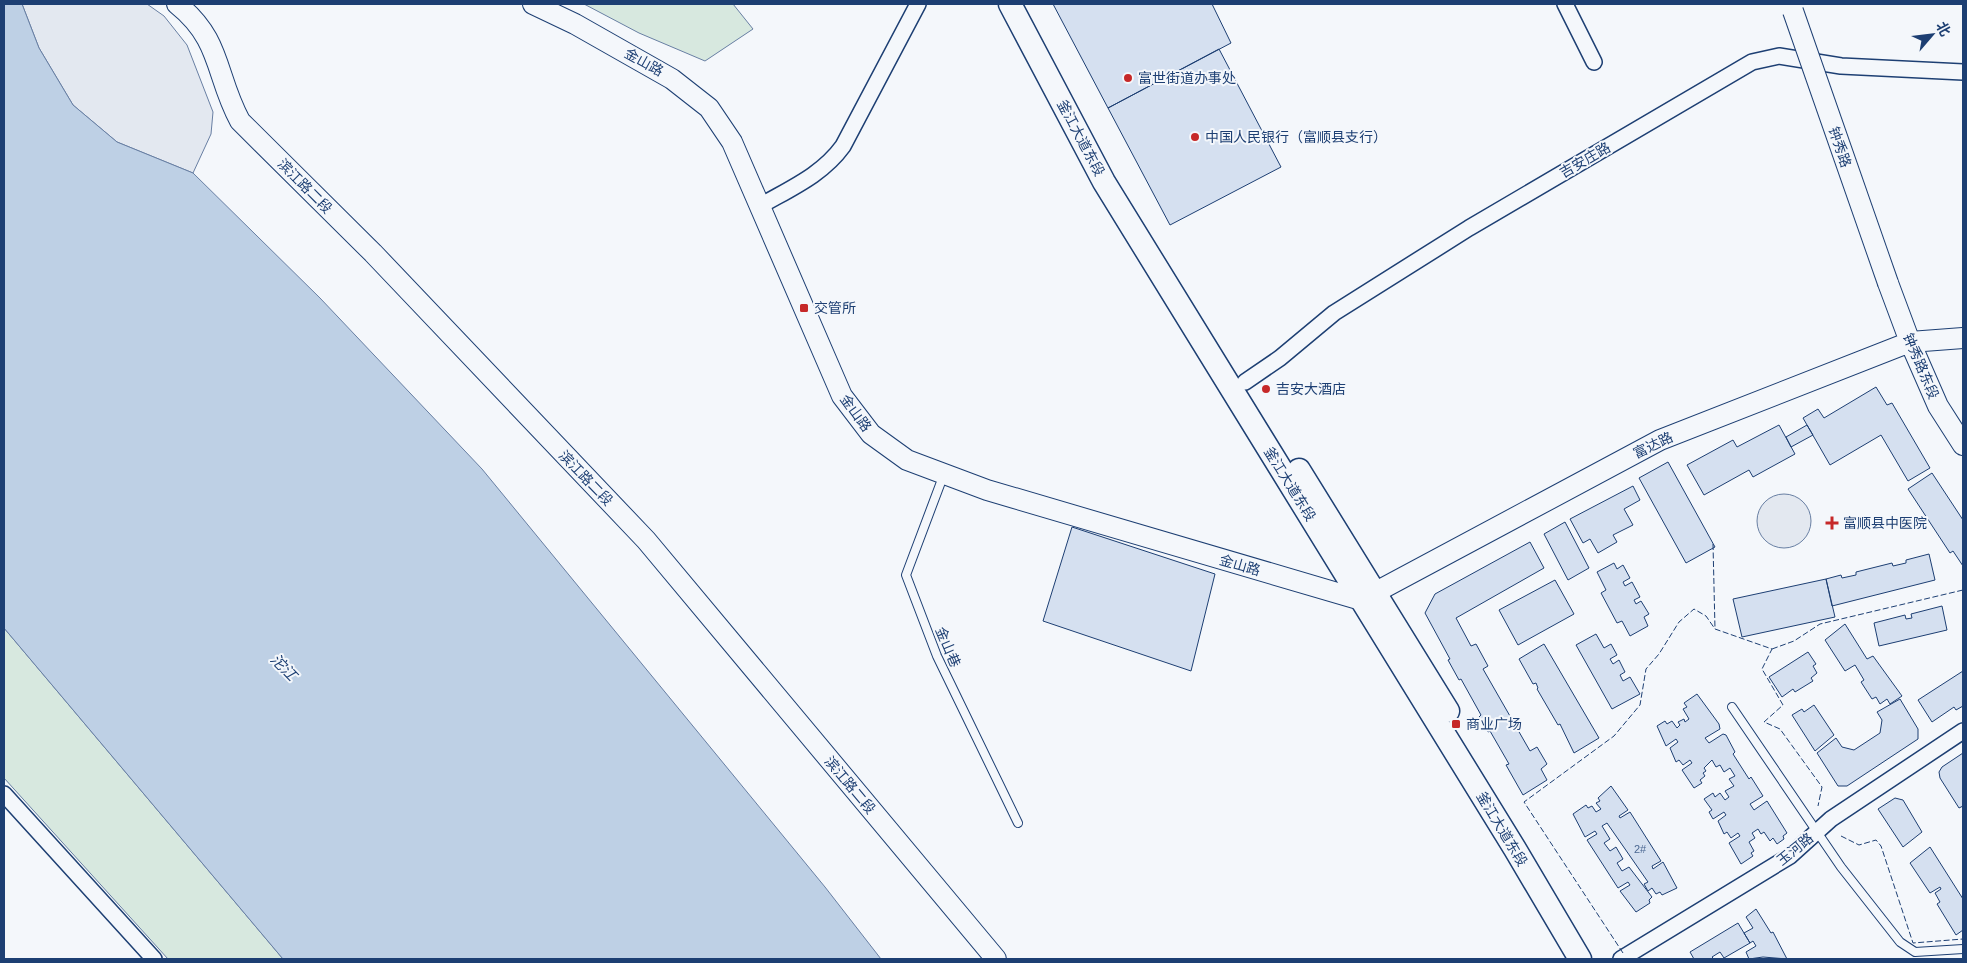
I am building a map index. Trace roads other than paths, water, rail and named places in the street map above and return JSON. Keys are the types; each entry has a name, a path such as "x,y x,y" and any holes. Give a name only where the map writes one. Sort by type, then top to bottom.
{"main road":[{"name":"釜江大道东段","path":"1010,4 1104,182 1368,596 1594,959"},
{"name":"釜江大道东段","path":"1028,4 1117,174 1245,382 1580,959"}],"street":[{"name":"滨江路二段","path":"177,4 190,14 205,32 217,58 231,104 240,120 373,253 646,540 996,959"},
{"name":"金山路","path":"533,4 575,24 672,79 708,108 732,142 842,396 871,434 907,460 987,490 1368,596"},
{"path":"760,206 818,173 832,161 843,146 918,4"},
{"path":"1565,4 1594,62"},
{"name":"钟秀路","path":"1792,7 1888,283"},
{"name":"吉安庄路","path":"1245,382 1280,358 1334,313 1460,233 1752,62 1779,56 1841,66 1963,72"},
{"name":"钟秀路东段","path":"1888,283 1910,342 1938,406 1963,445"},
{"name":"富达路","path":"1368,596 1660,440 1910,342 1963,338"},
{"name":"玉河路","path":"1621,959 1790,856 1830,819 1963,732"},
{"path":"4,794 154,959"}],"lane":[{"name":"金山巷","path":"944,474 906,575 937,656 1018,823"},
{"path":"1732,707 1841,867 1907,948 1915,952 1963,949"}],"water":[{"name":"沱江","path":"4,4 22,4 39,48 73,105 117,142 193,173 320,298 482,469 825,887 881,959 283,959 4,628"}],"place":[{"name":"富世街道办事处","path":"1128,78"},
{"name":"中国人民银行（富顺县支行）","path":"1195,137"},
{"name":"交管所","path":"804,308"},
{"name":"吉安大酒店","path":"1266,389"},
{"name":"富顺县中医院","path":"1832,523"},
{"name":"商业广场","path":"1456,724"}]}
